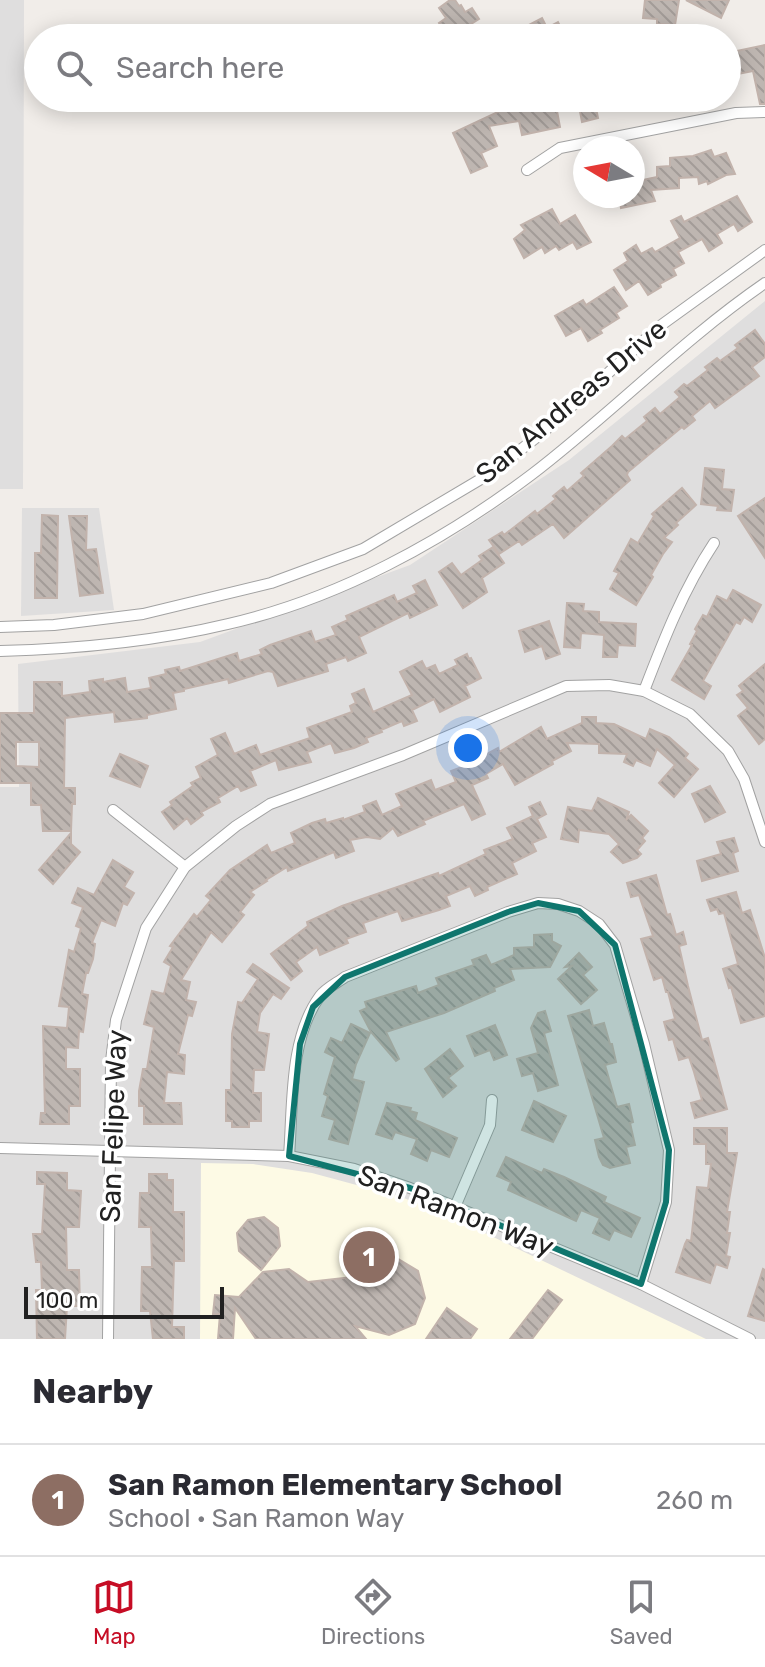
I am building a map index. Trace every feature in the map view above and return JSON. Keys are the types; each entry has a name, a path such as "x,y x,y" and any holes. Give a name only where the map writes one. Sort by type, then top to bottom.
{"street":[{"path":"527,170 560,148 736,113 765,112"},
{"name":"San Andreas Drive","path":"0,627 54,625 143,614 271,583 363,549 491,473 542,433 660,326 765,250"},
{"name":"San Andreas Drive","path":"0,651 113,644 228,624 285,607 372,572 477,512 533,473 658,367 765,283"},
{"path":"644,691 671,619 690,579 714,543"},
{"name":"San Felipe Way","path":"108,1339 111,1061 116,1020 146,928 185,867 236,826 270,804 403,755 566,686 609,685 644,691 690,714 728,751 744,779 765,842"},
{"path":"113,810 185,867"},
{"path":"289,1156 300,1044 313,1007 322,992 345,977 508,912 538,903 558,904 579,911 599,924 615,945 644,1044 669,1150 666,1202 641,1284"},
{"path":"455,1207 490,1125 492,1100"},
{"name":"San Ramon Way","path":"0,1148 289,1156 354,1169 641,1284 750,1339"}],"highlighted area":[{"path":"538,903 579,911 615,945 669,1150 666,1202 641,1284 410,1188 289,1156 300,1044 313,1007 345,977 508,912"}],"shaded area":[{"path":"0,0 24,0 23,489 0,489"},
{"path":"765,301 765,1339 0,1339 0,787 19,787 18,664 200,642 410,565 569,460"},
{"path":"22,508 99,508 114,610 21,616"},
{"path":"201,1163 253,1164 312,1173 401,1197 443,1213 706,1339 200,1339"}],"building":[{"path":"455,0 465,12 472,8 479,19 471,24 440,24 446,18 439,8"},
{"path":"645,0 679,0 675,24 657,24 657,19 643,18"},
{"path":"686,0 729,0 721,18"},
{"path":"542,18 545,24 531,24"},
{"path":"765,45 765,104 760,104 753,71 741,73 741,50"},
{"path":"498,112 557,112 560,127 522,135 519,121 489,126 497,146 481,153 487,166 471,173 453,133"},
{"path":"580,112 597,112 598,118 582,122"},
{"path":"711,150 714,157 726,153 735,174 708,184 707,181 699,184 698,177 679,178 679,188 651,190 655,201 645,203 645,180 657,177 657,167 670,166 670,158 693,156"},
{"path":"737,196 752,222 738,231 734,224 717,234 722,243 709,251 702,239 678,252 684,263 673,269 676,275 648,295 639,281 626,290 614,270 628,261 624,253 636,245 641,254 652,248 655,252 680,238 671,221 681,216 684,222"},
{"path":"552,209 560,224 575,215 591,242 577,249 573,242 559,250 556,246 545,253 542,247 524,258 514,239 525,230 521,225"},
{"path":"614,287 627,306 616,313 619,318 588,341 581,328 566,336 555,316 583,300 586,305"},
{"path":"755,330 765,344 765,357 752,367 759,376 715,408 710,401 692,416 695,420 684,429 682,427 628,472 630,480 564,538 553,524 522,545 519,541 499,554 489,540 502,532 504,535 535,511 537,514 556,499 553,496 564,487 567,491 584,476 581,473 622,436 625,439 647,421 644,417 655,408 660,414 680,397 675,392 684,384 687,386 708,370 705,367 717,358 720,361 738,348 735,345"},
{"path":"705,468 724,470 722,489 734,490 731,511 701,504"},
{"path":"682,488 696,505 664,538 672,542 636,605 610,589 619,573 614,571 631,539 638,543 654,516 652,514"},
{"path":"765,498 765,558 738,516"},
{"path":"42,515 58,516 57,598 35,598 35,553 41,553"},
{"path":"69,516 87,516 86,550 96,549 103,593 80,596"},
{"path":"493,547 504,563 482,578 487,592 463,608 439,572 452,563 461,575 482,560 479,556"},
{"path":"425,580 437,605 410,618 408,613 359,637 366,653 348,661 346,657 326,664 328,671 278,686 273,672 268,671 229,683 228,679 184,689 173,693 176,709 147,715 147,718 115,722 114,712 65,718 64,788 75,788 71,831 43,831 41,805 31,805 31,783 0,783 0,713 34,713 34,682 62,682 62,696 90,692 89,681 103,679 103,682 125,678 127,692 151,688 149,678 166,674 165,670 179,667 180,671 237,653 239,661 262,654 260,650 270,645 311,631 315,642 336,635 332,627 348,620 346,616 394,595 397,602 417,593 413,586","holes":["16,742 39,742 39,767 16,766"]},
{"path":"733,590 761,605 752,622 744,617 740,624 736,622 703,681 711,686 704,699 672,680 692,645 695,629 703,615 707,617 717,596 727,601"},
{"path":"567,603 584,604 583,611 599,612 599,622 636,624 635,646 618,645 617,657 603,657 604,635 581,633 580,648 564,647"},
{"path":"549,621 560,654 546,659 542,646 525,652 519,631"},
{"path":"467,654 481,678 465,686 470,697 440,712 434,699 412,710 417,721 404,726 402,721 381,730 366,738 368,742 354,748 335,753 331,743 307,752 311,762 279,770 276,760 250,771 256,785 241,791 238,786 218,798 220,802 201,812 203,815 191,824 187,818 174,829 162,812 172,805 170,802 193,786 191,783 201,778 196,767 218,755 211,739 225,733 234,754 256,745 260,755 310,738 307,728 352,712 350,706 356,703 352,694 364,689 373,712 412,695 400,672 422,661 426,669 435,665 439,674 458,665 455,660"},
{"path":"765,664 765,739 759,744 738,716 748,708 737,695 743,691 739,686"},
{"path":"582,717 596,717 596,723 614,724 646,739 650,729 669,737 688,754 685,758 698,769 674,797 659,783 675,765 657,749 650,766 636,760 633,766 624,762 627,754 599,753 599,744 567,743 571,751 515,785 503,764 486,774 488,778 472,785 485,814 472,820 464,804 423,821 425,824 398,836 393,828 380,839 367,837 350,840 354,851 336,858 334,852 288,871 287,867 266,880 250,892 254,895 240,912 244,915 222,942 211,932 181,980 190,982 186,1000 196,1002 192,1016 188,1015 178,1054 185,1055 184,1074 167,1072 164,1103 181,1103 182,1124 144,1124 144,1106 139,1106 139,1091 143,1069 147,1069 154,1027 144,1024 152,991 164,994 171,966 164,962 173,947 170,946 194,914 197,917 211,900 206,896 230,870 267,845 271,853 295,843 291,833 312,823 325,819 326,823 343,820 365,812 363,806 376,801 382,815 402,806 396,794 431,780 435,790 456,782 451,771 486,758 485,755 498,748 499,752 541,727 547,739 582,723"},
{"path":"120,754 148,766 140,787 110,776"},
{"path":"710,786 725,812 705,822 692,794"},
{"path":"598,798 629,812 626,820 631,815 648,831 642,838 645,841 637,850 641,854 637,858 623,863 611,852 619,844 609,834 579,830 578,842 561,839 568,807 592,811"},
{"path":"540,802 546,814 537,819 546,837 532,843 536,851 512,863 517,874 487,887 488,890 475,896 470,886 446,896 450,906 439,910 402,921 398,911 363,923 366,932 346,939 348,943 320,955 317,947 296,962 302,971 291,980 271,954 308,926 307,922 342,906 438,873 439,876 486,854 484,850 513,839 507,828 533,816 529,807"},
{"path":"71,833 71,844 80,852 53,884 39,870"},
{"path":"734,838 738,851 733,853 738,871 702,881 697,861 721,854 717,842"},
{"path":"113,860 133,872 124,887 134,893 127,905 123,903 115,926 101,920 92,943 95,944 93,959 86,973 82,994 88,995 83,1032 79,1031 78,1048 66,1047 66,1069 80,1069 80,1106 69,1106 69,1124 40,1124 41,1113 45,1113 43,1026 67,1028 69,1007 59,1006 69,950 74,952 81,928 76,926 83,907 72,903 78,888 94,895"},
{"path":"656,875 676,935 683,932 686,944 679,946 688,986 702,1040 708,1038 727,1109 695,1118 691,1103 702,1100 694,1072 689,1057 679,1060 673,1039 669,1040 664,1022 675,1019 668,992 662,977 654,980 641,939 653,936 639,895 631,897 627,883"},
{"path":"736,892 742,913 750,910 765,958 765,1016 741,1023 723,969 738,964 724,913 719,914 717,909 711,911 707,900"},
{"path":"552,934 552,941 561,946 550,967 510,969 514,980 494,988 495,991 444,1013 386,1032 399,1059 396,1061 371,1032 360,1011 367,1008 365,1002 416,986 418,993 439,985 436,978 474,965 472,960 486,955 491,965 514,955 514,948 534,947 534,935"},
{"path":"579,953 592,967 583,975 597,990 581,1004 558,979 572,966 565,967"},
{"path":"253,964 289,988 281,999 273,994 260,1013 257,1032 269,1034 264,1070 254,1070 253,1093 261,1093 261,1121 249,1121 249,1127 232,1127 232,1121 226,1121 226,1090 231,1090 232,1034 238,1002 242,1003 258,979 247,972"},
{"path":"589,1010 593,1026 604,1023 612,1044 616,1062 605,1065 617,1107 629,1104 633,1122 630,1123 635,1145 626,1147 630,1163 610,1168 603,1165 599,1157 595,1140 604,1138 568,1016"},
{"path":"545,1011 551,1031 544,1033 558,1085 538,1091 533,1073 522,1076 517,1059 538,1053 531,1028 538,1013"},
{"path":"351,1024 370,1033 352,1079 364,1082 348,1144 329,1139 335,1120 322,1116 328,1096 324,1094 335,1057 325,1052 331,1038 342,1043"},
{"path":"495,1025 507,1055 494,1060 490,1050 475,1056 467,1036"},
{"path":"450,1049 463,1066 448,1078 456,1086 443,1097 425,1069"},
{"path":"534,1101 566,1116 553,1142 522,1130"},
{"path":"387,1103 411,1108 410,1111 417,1113 415,1120 457,1138 449,1157 431,1150 427,1161 411,1154 417,1139 395,1132 392,1139 376,1134"},
{"path":"694,1128 727,1128 727,1153 737,1153 727,1212 730,1212 727,1233 730,1233 726,1256 730,1257 727,1268 716,1264 710,1283 676,1272 685,1244 687,1240 691,1241 697,1187 708,1188 711,1164 706,1164 706,1144 694,1144"},
{"path":"506,1157 542,1173 544,1169 564,1177 606,1197 604,1202 640,1218 631,1237 614,1230 609,1240 593,1233 600,1218 581,1210 576,1221 508,1190 511,1182 497,1176"},
{"path":"37,1172 67,1173 67,1190 81,1191 79,1227 66,1227 67,1270 79,1270 80,1306 67,1306 65,1339 37,1339 36,1290 42,1290 41,1262 36,1262 33,1234 42,1234 45,1184 37,1184"},
{"path":"149,1174 167,1174 167,1180 173,1180 173,1212 184,1212 184,1261 174,1261 172,1327 184,1327 184,1339 153,1339 150,1311 141,1311 142,1267 152,1267 151,1227 139,1227 140,1193 149,1193"},
{"path":"264,1217 278,1228 280,1246 261,1270 239,1251 237,1233 248,1220"},
{"path":"395,1257 418,1271 425,1298 415,1324 389,1335 355,1326 366,1339 256,1339 235,1308 233,1339 218,1339 220,1314 213,1314 215,1295 239,1297 263,1272 289,1269 308,1282 353,1277 370,1260"},
{"path":"765,1270 765,1321 748,1316"},
{"path":"548,1290 562,1300 532,1339 510,1339"},
{"path":"447,1308 477,1329 470,1339 426,1339"}],"place":[{"name":"San Ramon Elementary School","path":"369,1257"}]}
